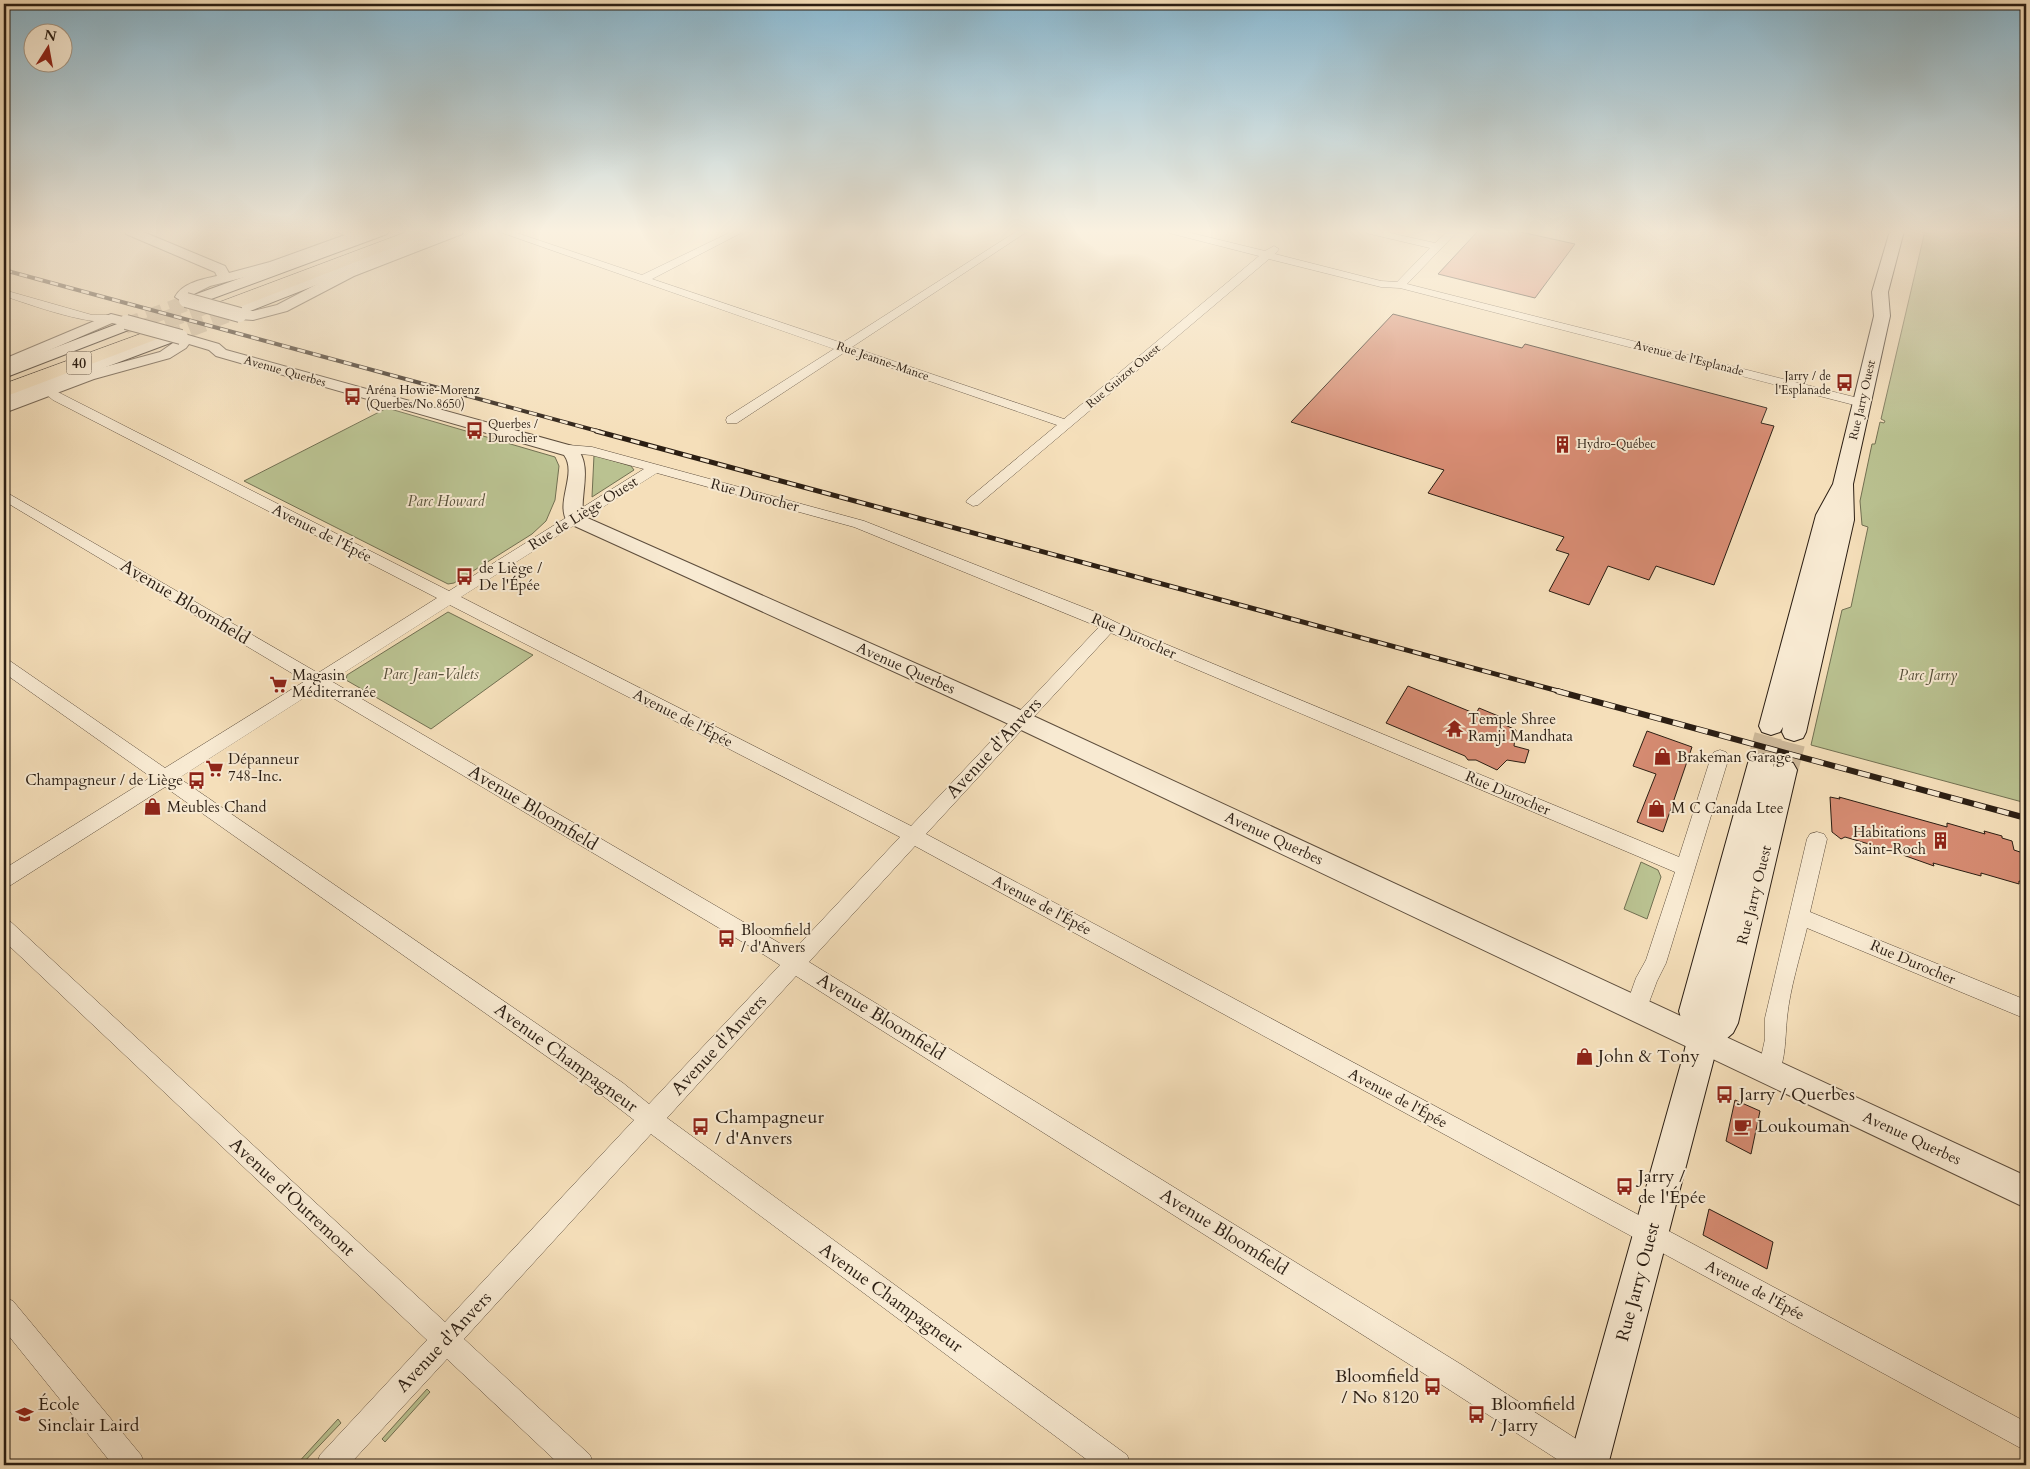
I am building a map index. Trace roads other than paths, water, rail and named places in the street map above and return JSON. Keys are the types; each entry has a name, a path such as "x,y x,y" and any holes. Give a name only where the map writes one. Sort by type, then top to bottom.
{"highway":[{"path":"216,305 230,300"},
{"path":"216,305 231,300"},
{"name":"40","path":"4,381 146,332"},
{"name":"40","path":"4,391 146,332"}],"main road":[{"path":"216,305 228,300"},
{"path":"216,305 233,300"},
{"name":"Rue Jarry Ouest","path":"1794,732 1844,520 1843,484 1882,316 1881,300"},
{"name":"Rue Jarry Ouest","path":"1882,316 1894,300"},
{"path":"4,373 146,332"},
{"path":"4,400 146,332"},
{"name":"Rue Jarry Ouest","path":"1771,726 1826,514 1843,484"},
{"name":"Rue Jarry Ouest","path":"1589,1465 1703,1040 1722,1023 1773,766"}],"street":[{"name":"Avenue Querbes","path":"27,300 146,332 214,347 221,353 572,453"},
{"path":"195,300 259,314 275,310 296,300"},
{"name":"Rue Jeanne-Mance","path":"703,300 1066,424"},
{"path":"732,420 918,300"},
{"name":"Rue Guizot Ouest","path":"973,502 1214,300"},
{"name":"Avenue de l'Esplanade","path":"1457,300 1862,402"},
{"path":"4,408 88,376 146,332"},
{"path":"4,365 146,332 190,352 221,353"},
{"name":"Avenue de l'Épée","path":"48,391 206,474 913,835 2026,1437"},
{"name":"Rue Durocher","path":"572,453 592,451 859,524 1087,615 1109,626 1686,868"},
{"path":"572,453 574,519"},
{"name":"Rue de Liège Ouest","path":"4,879 655,468"},
{"name":"Avenue Bloomfield","path":"4,495 794,963 1476,1390 1589,1465"},
{"name":"Avenue Querbes","path":"574,519 1021,720 2026,1192"},
{"name":"Avenue d'Anvers","path":"330,1465 794,963 1109,626"},
{"name":"Avenue Champagneur","path":"4,665 615,1091 650,1119 1117,1465"},
{"path":"1636,1009 1647,978 1656,963 1720,757"},
{"path":"1769,1071 1776,1039 1776,1018 1816,838"},
{"name":"Rue Durocher","path":"1799,916 2026,1010"},
{"name":"Avenue d'Outremont","path":"4,928 580,1465"},
{"path":"4,1310 131,1465"}],"tunnel":[{"path":"125,326 196,300"},
{"path":"139,330 211,303"},
{"path":"167,338 239,310"},
{"path":"1761,763 1771,726"},
{"path":"1784,770 1794,732"}],"railway":[{"path":"113,300 601,432"},
{"path":"596,431 1562,692"},
{"path":"1557,691 2026,818"}],"place":[{"name":"Jarry / de l'Esplanade","path":"1845,383"},
{"name":"Aréna Howie-Morenz (Querbes/No 8650)","path":"352,397"},
{"name":"Querbes / Durocher","path":"474,431"},
{"name":"Hydro-Québec","path":"1563,444"},
{"name":"de Liège / De l'Épée","path":"465,577"},
{"name":"Magasin Méditerranée","path":"278,684"},
{"name":"Temple Shree Ramji Mandhata","path":"1454,728"},
{"name":"Brakeman Garage","path":"1663,757"},
{"name":"Dépanneur 748-Inc.","path":"214,768"},
{"name":"Champagneur / de Liège","path":"197,780"},
{"name":"Meubles Chand","path":"153,807"},
{"name":"M C Canada Ltee","path":"1657,808"},
{"name":"Habitations Saint-Roch","path":"1940,841"},
{"name":"Bloomfield / d'Anvers","path":"727,939"},
{"name":"John & Tony","path":"1584,1056"},
{"name":"Jarry / Querbes","path":"1725,1094"},
{"name":"Loukouman","path":"1743,1126"},
{"name":"Champagneur / d'Anvers","path":"701,1127"},
{"name":"Jarry / de l'Épée","path":"1624,1186"},
{"name":"Bloomfield / No 8120","path":"1433,1386"},
{"name":"École Sinclair Laird","path":"24,1414"},
{"name":"Bloomfield / Jarry","path":"1477,1414"}],"park label":[{"name":"Parc Howard","path":"446,501"},
{"name":"Parc Jean-Valets","path":"431,674"},
{"name":"Parc Jarry","path":"1928,675"}]}
